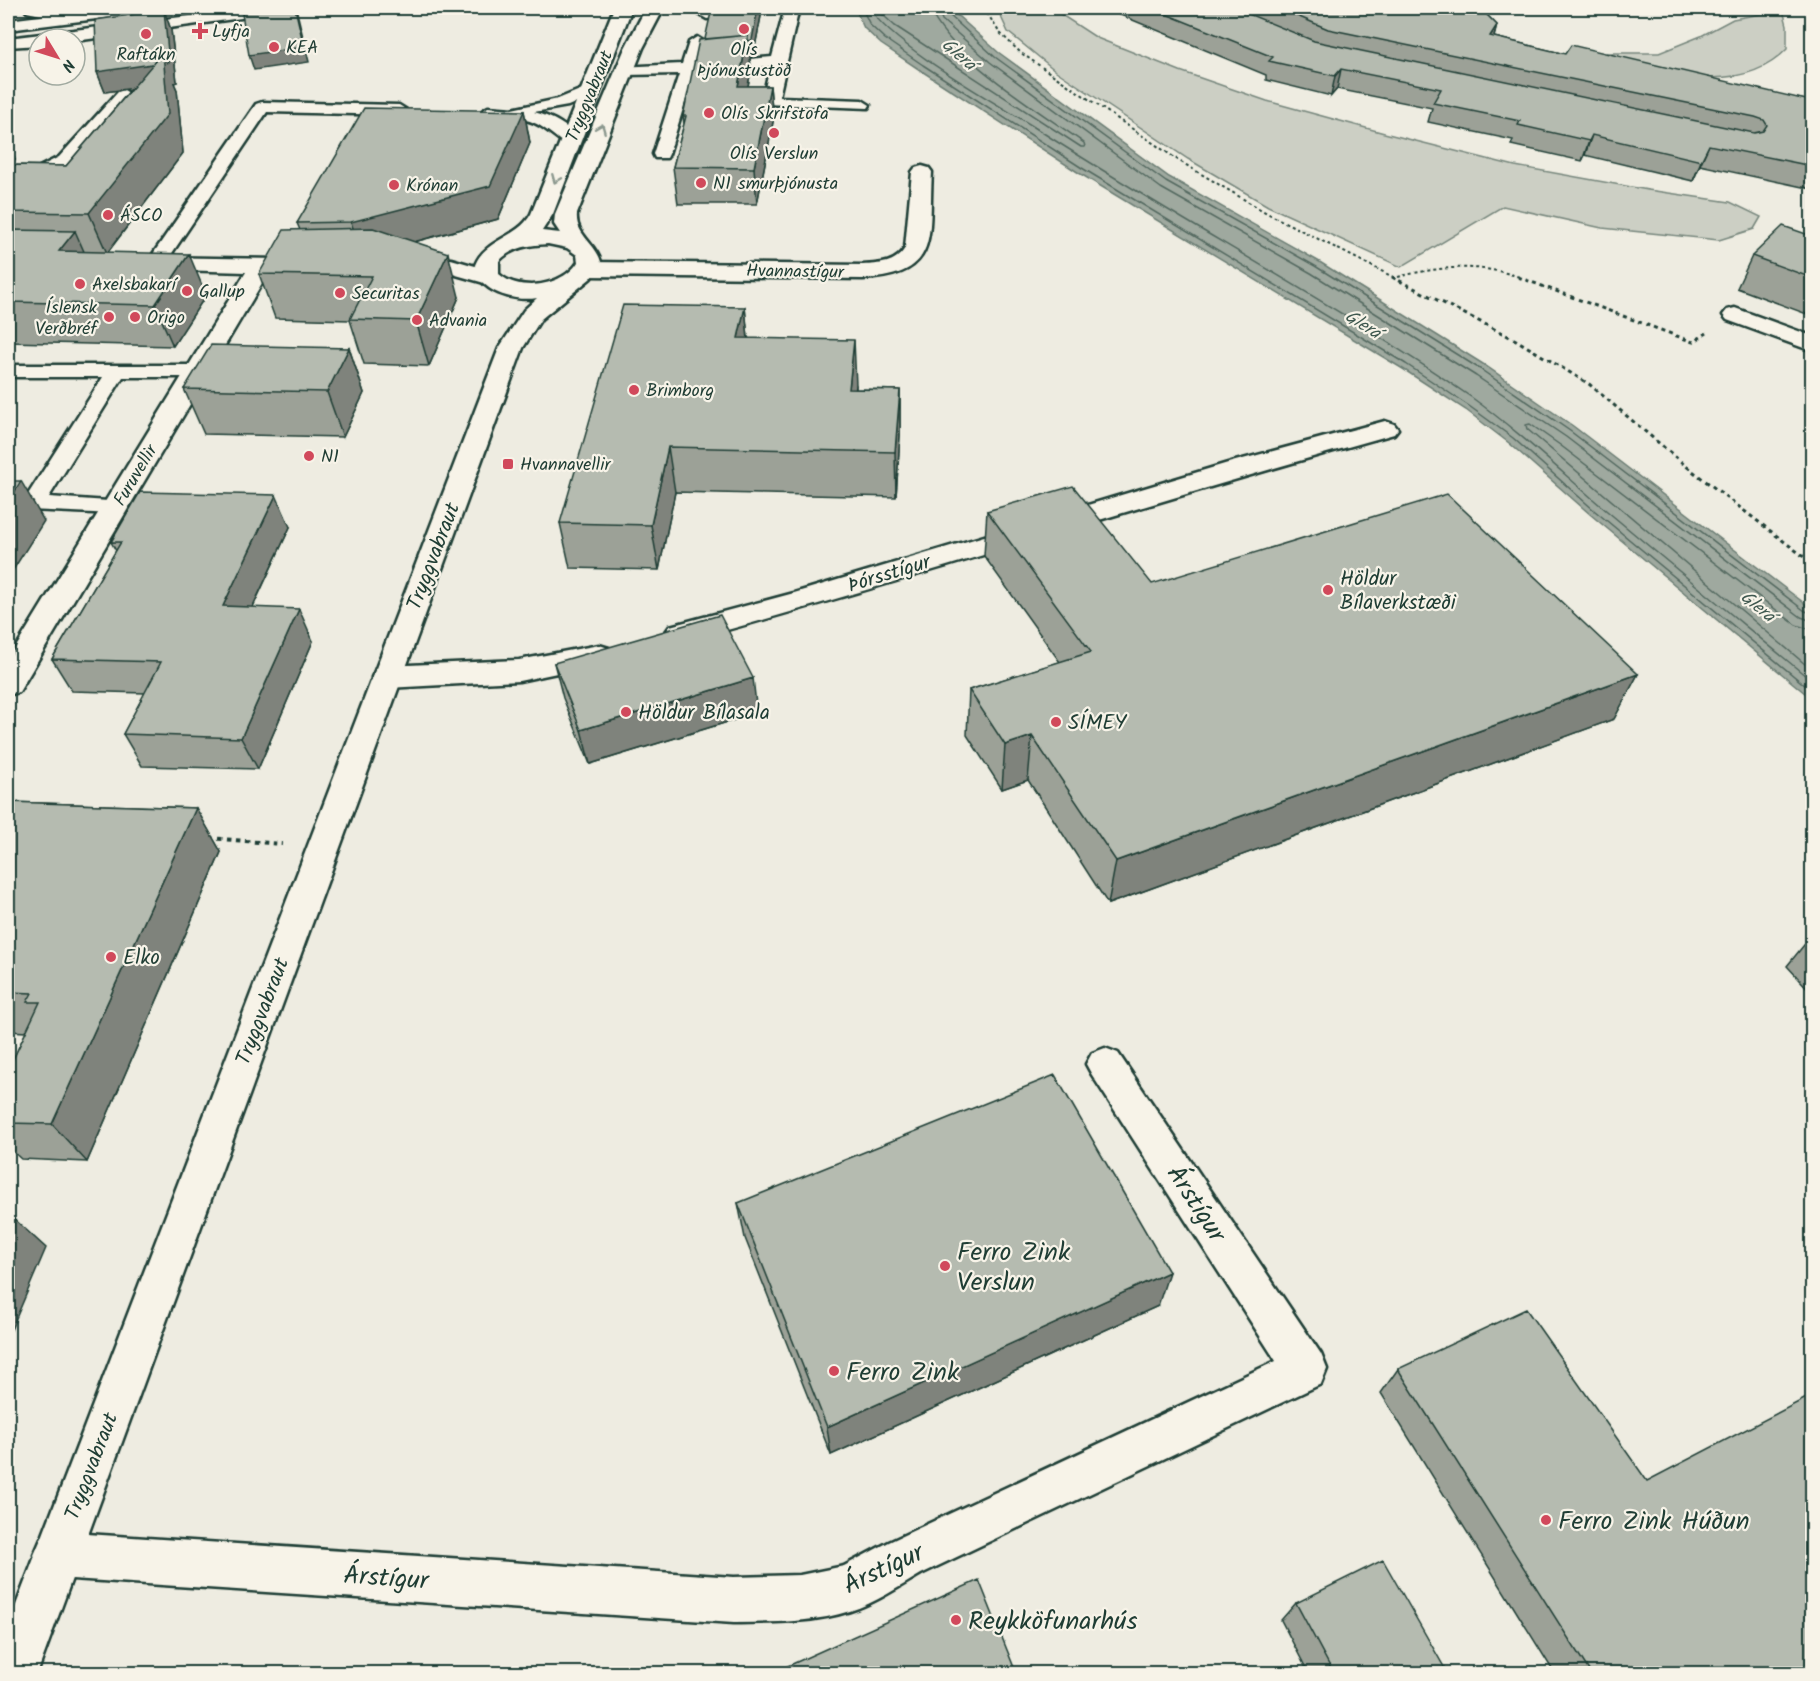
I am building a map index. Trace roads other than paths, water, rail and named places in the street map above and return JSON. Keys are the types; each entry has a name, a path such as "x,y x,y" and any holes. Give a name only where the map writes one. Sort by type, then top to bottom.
{"main road":[{"path":"33,8 86,15 145,8"},
{"name":"Tryggvabraut","path":"511,348 511,315 486,264 536,225 542,214 623,8"},
{"name":"Tryggvabraut","path":"13,1674 511,348 532,315 588,269 590,260 587,251 569,234 565,224 566,214 625,69 656,8"},
{"path":"8,25 58,13"},
{"name":"Hvannastígur","path":"588,269 882,272 902,266 913,257 916,248 922,172"},
{"path":"386,264 435,264 475,258 506,247 548,237 578,244"},
{"path":"132,263 297,266"},
{"path":"435,264 471,271 495,282"},
{"name":"Furuvellir","path":"8,684 261,266"},
{"name":"Tryggvabraut","path":"495,282 532,292 566,285"},
{"path":"1735,315 1812,345"},
{"name":"Þórsstígur","path":"655,640 800,601 1226,472 1384,429"},
{"path":"387,677 531,671 621,649"},
{"name":"Árstígur","path":"57,1555 734,1599 800,1598 850,1588 905,1558 1306,1369 1105,1064"}],"lane":[{"path":"87,35 285,8"},
{"path":"782,8 792,8 770,101 862,105"},
{"path":"8,43 27,40"},
{"path":"661,154 697,42"},
{"path":"625,69 688,69 779,61"},
{"path":"490,112 546,106 592,90"},
{"path":"8,201 22,183 64,161 124,96"},
{"path":"154,264 262,107 410,110"},
{"path":"468,111 540,118 564,131 571,141"},
{"path":"8,390 15,371 198,371"},
{"path":"34,503 117,371"},
{"path":"8,502 115,507"}],"water":[{"name":"Glerá","path":"855,8 949,8 998,52 1169,177 1318,261 1483,364 1573,426 1812,609 1812,699 1591,515 1509,443 1466,410 1403,369 1079,173 920,70 881,44 864,28"}],"place":[{"name":"Olís Þjónustustöð","path":"744,29"},
{"name":"Lyfja","path":"200,31"},
{"name":"Raftákn","path":"146,34"},
{"name":"KEA","path":"274,47"},
{"name":"Olís Skrifstofa","path":"709,113"},
{"name":"Olís Verslun","path":"774,133"},
{"name":"N1 smurþjónusta","path":"701,183"},
{"name":"Krónan","path":"394,185"},
{"name":"ÁSCO","path":"108,215"},
{"name":"Axelsbakarí","path":"80,284"},
{"name":"Gallup","path":"187,291"},
{"name":"Securitas","path":"340,293"},
{"name":"Íslensk Verðbréf","path":"109,317"},
{"name":"Origo","path":"135,317"},
{"name":"Advania","path":"417,320"},
{"name":"Brimborg","path":"634,390"},
{"name":"N1","path":"309,456"},
{"name":"Hvannavellir","path":"508,464"},
{"name":"Höldur Bílaverkstæði","path":"1328,590"},
{"name":"Höldur Bílasala","path":"626,712"},
{"name":"SÍMEY","path":"1056,722"},
{"name":"Elko","path":"111,957"},
{"name":"Ferro Zink Verslun","path":"945,1266"},
{"name":"Ferro Zink","path":"834,1371"},
{"name":"Ferro Zink Húðun","path":"1546,1520"},
{"name":"Reykköfunarhús","path":"956,1620"}]}
